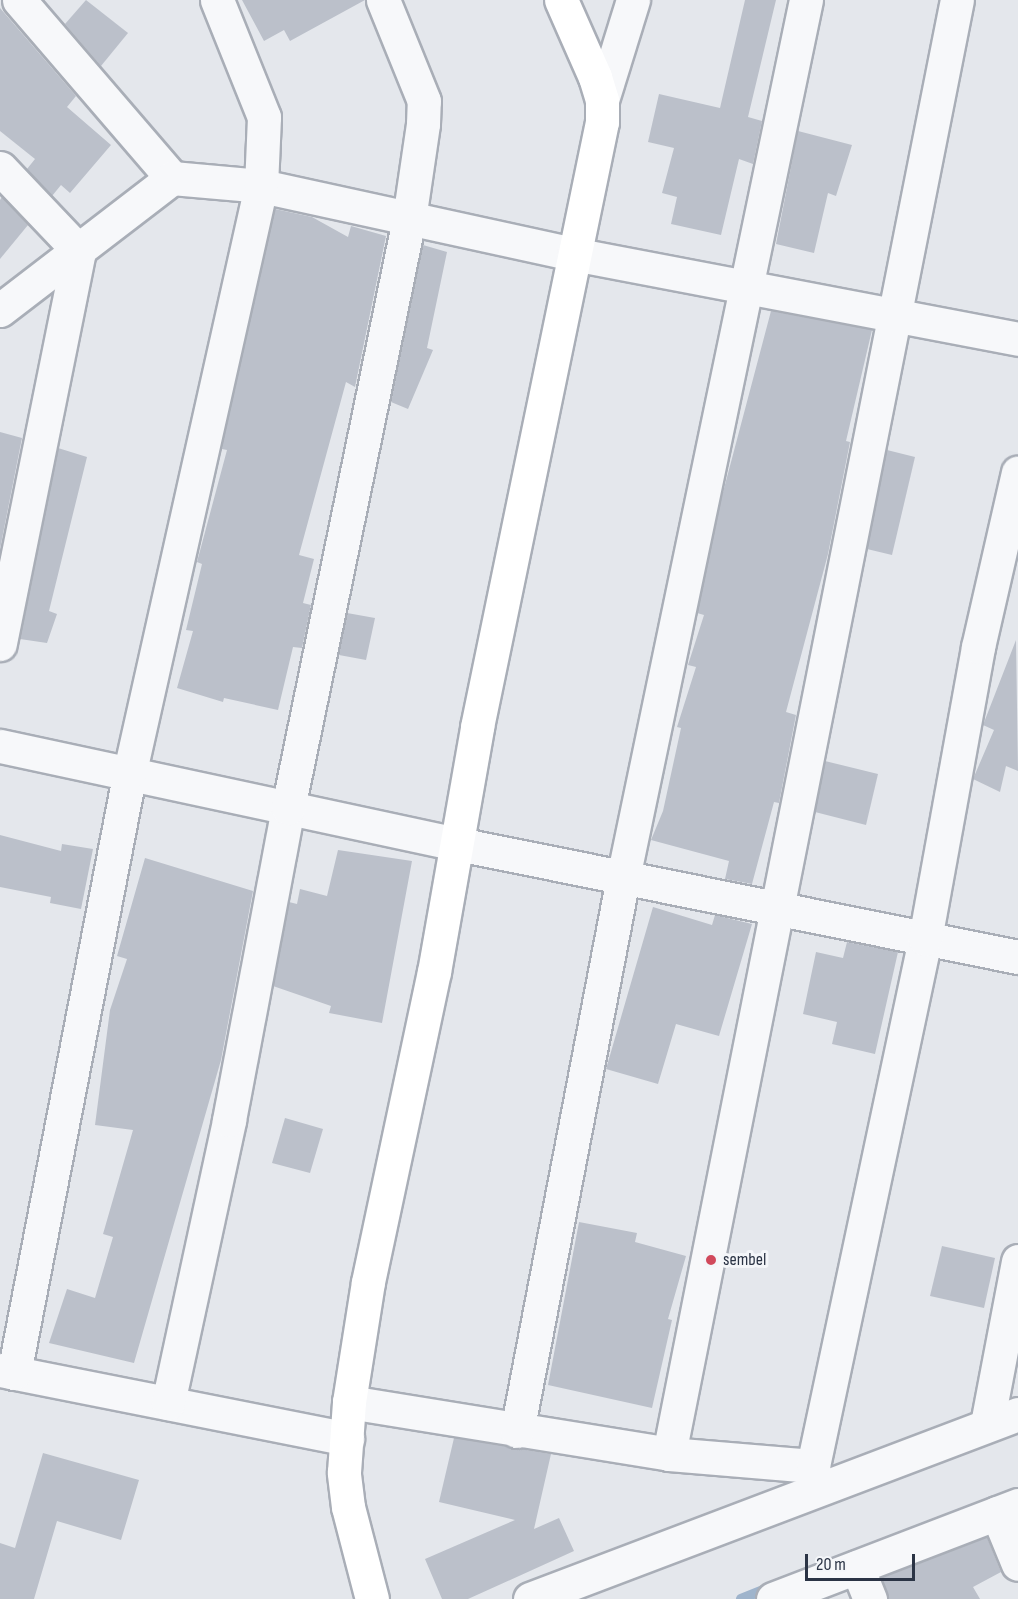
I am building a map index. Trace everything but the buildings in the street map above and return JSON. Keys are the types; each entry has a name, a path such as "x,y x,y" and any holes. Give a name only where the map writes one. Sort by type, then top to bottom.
{"street":[{"path":"19,0 172,178"},
{"path":"217,0 264,117 261,186 130,771 7,1372 347,1439"},
{"path":"168,1403 229,1120 288,808 409,219 424,101 383,0"},
{"path":"561,0 602,100"},
{"path":"372,1599 348,1507 344,1472 349,1402 368,1282 458,844 477,727 602,122 602,100 633,0"},
{"path":"517,1431 622,878 806,0"},
{"path":"669,1454 775,909 896,315 957,0"},
{"path":"0,168 79,251"},
{"path":"0,310 172,178 261,186 573,254 745,284 1018,339"},
{"path":"0,644 79,251"},
{"path":"813,1478 925,939 978,647 1018,473"},
{"path":"0,746 130,771 288,808 622,878 1018,957"},
{"path":"987,1424 1018,1261"},
{"path":"349,1402 813,1478"},
{"path":"530,1599 813,1478 1018,1414"},
{"path":"773,1599 1008,1509 1018,1563"},
{"path":"857,1567 870,1599"}],"waterway":[{"path":"741,1599 771,1587"}],"place":[{"name":"sembel","path":"711,1260"}]}
